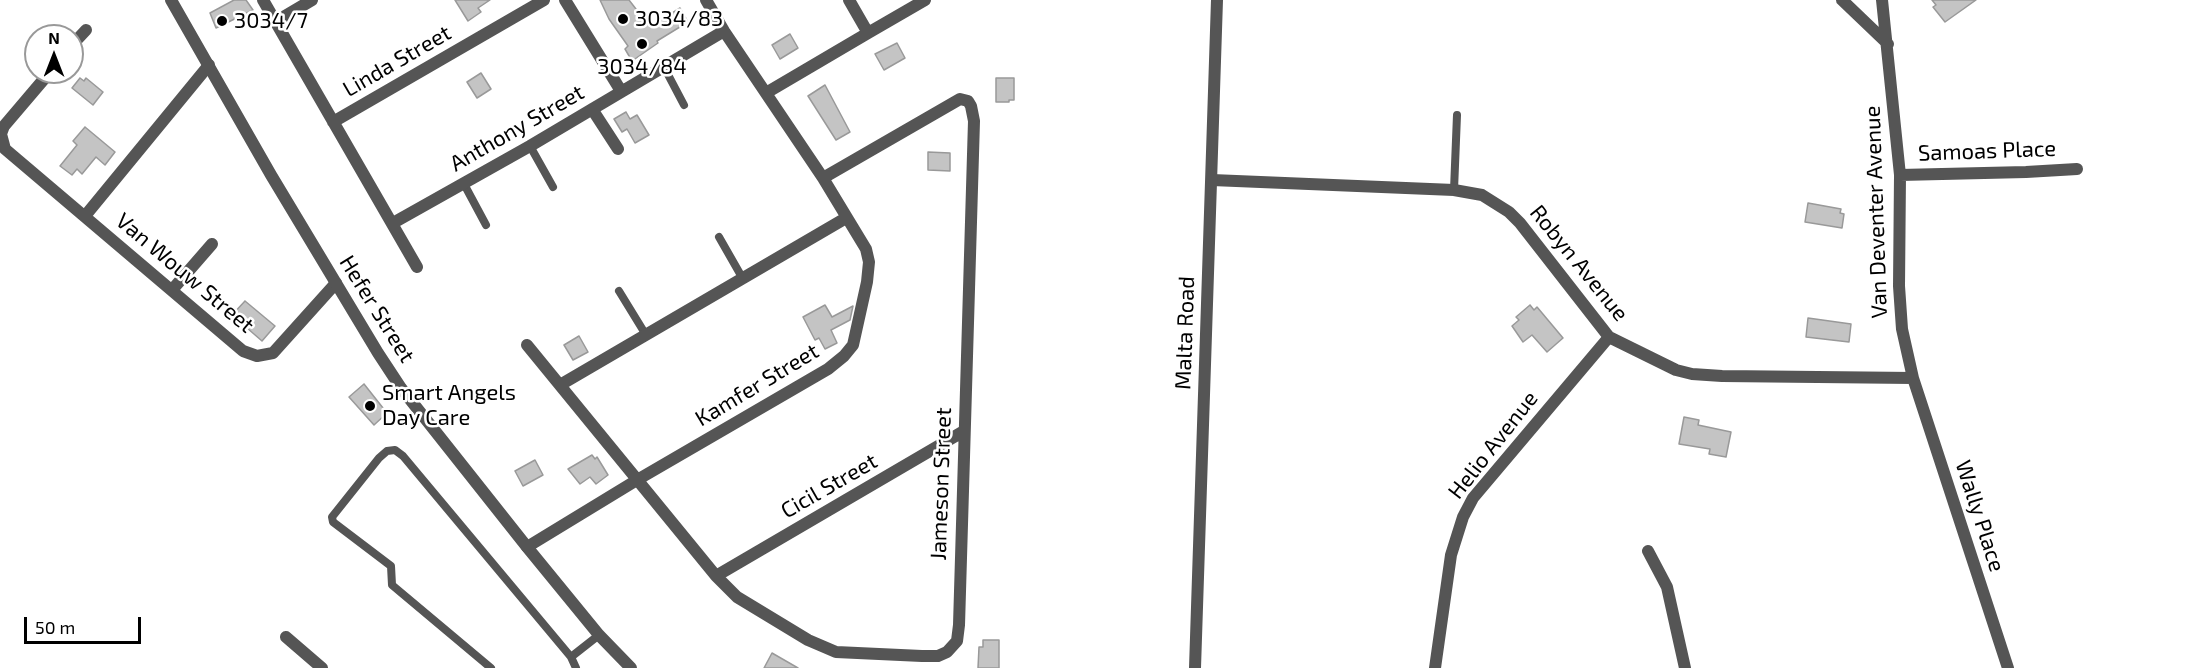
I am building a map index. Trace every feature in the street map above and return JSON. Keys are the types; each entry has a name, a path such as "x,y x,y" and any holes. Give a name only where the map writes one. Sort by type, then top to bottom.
{"street":[{"name":"Hefer Street","path":"171,0 336,283 401,388 527,547 599,634 631,668"},
{"path":"262,0 417,267"},
{"path":"275,22 312,0"},
{"name":"Linda Street","path":"333,122 544,0"},
{"path":"565,0 621,91"},
{"name":"Kamfer Street","path":"527,547 828,369 853,345 866,289 869,262 866,249 823,178 724,31 706,0"},
{"path":"849,0 868,33"},
{"path":"766,93 925,0"},
{"name":"Malta Road","path":"1195,668 1217,0"},
{"path":"1842,0 1888,44"},
{"name":"Van Deventer Avenue","path":"1882,0 1900,175 1899,305 1913,378"},
{"name":"Anthony Street","path":"393,223 530,146 724,31"},
{"name":"Van Wouw Street","path":"85,216 209,65"},
{"name":"Van Wouw Street","path":"40,84 4,126 2,140 5,149 243,351 250,355 262,356 278,350 336,283"},
{"name":"Jameson Street","path":"527,345 716,576 737,597 828,650 846,654 922,656 938,656 947,652 955,645 958,637 974,121 971,106 968,101 960,99 823,178"},
{"path":"592,109 618,149"},
{"name":"Samoas Place","path":"1900,175 2077,169"},
{"name":"Robyn Avenue","path":"1212,180 1454,190 1482,195 1509,212 1609,337 1663,365 1692,374 1913,378"},
{"path":"561,386 846,218"},
{"path":"172,290 212,244"},
{"name":"Helio Avenue","path":"1435,668 1450,555 1463,517 1473,498 1609,337"},
{"name":"Wally Place","path":"1913,378 2008,668"},
{"name":"Cicil Street","path":"716,576 964,431"},
{"path":"1648,551 1667,587 1685,668"},
{"path":"286,637 322,668"}],"lane":[{"path":"664,67 684,105"},
{"path":"1454,190 1457,115"},
{"path":"530,146 553,187"},
{"path":"464,183 486,225"},
{"path":"719,237 742,279"},
{"path":"619,291 646,335"},
{"path":"491,668 392,585 391,566 333,522 332,517 387,451 395,450 403,456 571,657 576,668"},
{"path":"571,657 599,634"}],"building":[{"name":"3034/7","path":"234,0 246,0 253,10 216,28 210,13"},
{"path":"455,0 490,0 478,8 481,12 468,21"},
{"path":"600,0 629,0 650,27 680,8 688,22 657,41 658,43 632,61 625,49 628,46 609,19"},
{"path":"1932,0 1976,0 1945,22 1933,7 1936,5"},
{"path":"790,34 798,48 780,59 772,45"},
{"path":"897,43 905,58 884,70 875,54"},
{"path":"481,73 491,89 477,98 467,82"},
{"path":"86,78 103,92 93,105 72,88 75,84 84,84"},
{"path":"996,78 1014,78 1014,100 996,102"},
{"path":"825,85 850,132 836,140 808,96"},
{"path":"626,112 630,119 637,115 649,135 635,143 627,129 622,132 614,119"},
{"path":"85,127 115,152 105,165 96,157 82,174 77,169 72,175 60,166 77,145 73,141"},
{"path":"928,152 950,153 950,171 928,170"},
{"path":"1808,203 1841,209 1840,213 1844,214 1842,228 1805,222"},
{"path":"245,301 275,326 262,341 232,315"},
{"path":"825,305 832,317 853,306 850,320 831,330 837,343 825,349 819,338 815,340 803,317"},
{"path":"1530,305 1534,310 1537,307 1563,338 1547,352 1532,335 1523,342 1512,326 1519,320 1516,317"},
{"path":"1808,318 1851,324 1849,342 1806,337"},
{"path":"579,336 588,352 573,360 564,345"},
{"name":"Smart Angels Day Care","path":"364,384 387,413 374,425 349,397"},
{"path":"1684,417 1699,420 1698,425 1731,432 1726,457 1709,454 1710,449 1679,444"},
{"path":"592,455 595,459 597,457 608,475 596,484 590,477 580,484 568,469"},
{"path":"535,460 543,475 523,486 515,471"},
{"path":"983,640 999,640 999,668 978,668 979,647 983,647"},
{"path":"772,653 798,668 764,668"}],"place":[{"name":"3034/83","path":"623,19"},
{"name":"3034/7","path":"222,21"},
{"name":"3034/84","path":"642,44"},
{"name":"Smart Angels Day Care","path":"370,406"}]}
